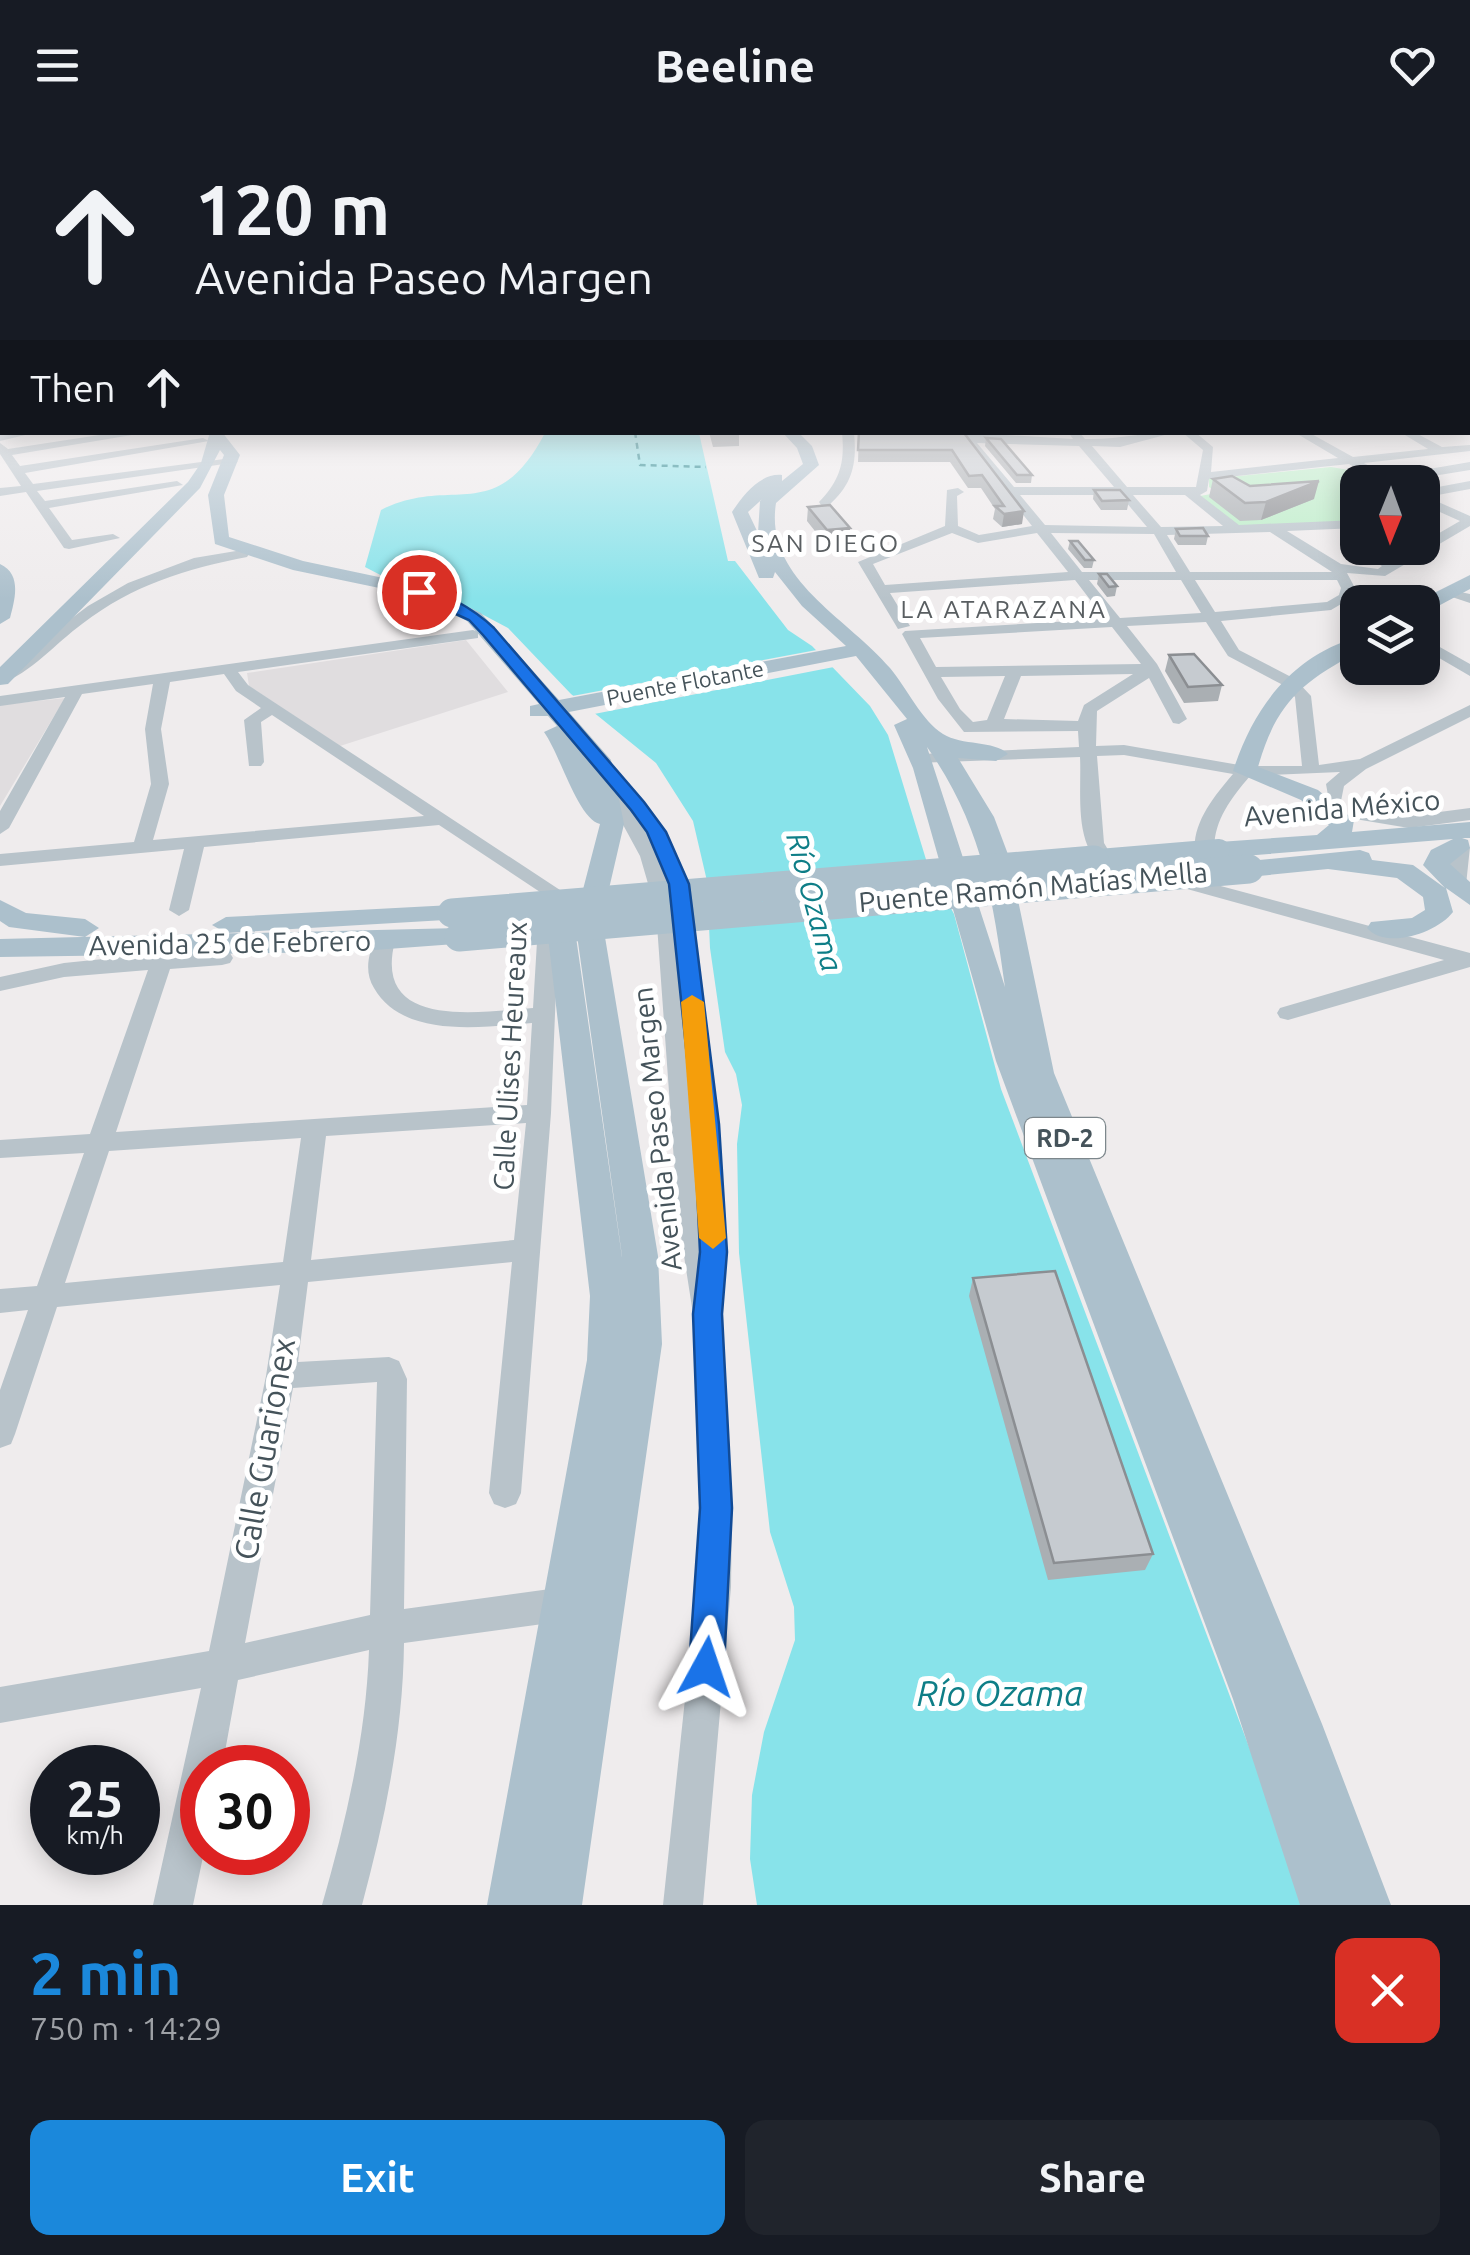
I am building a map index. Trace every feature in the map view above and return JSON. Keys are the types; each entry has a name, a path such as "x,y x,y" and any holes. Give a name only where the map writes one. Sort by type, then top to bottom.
{"main road":[{"name":"RD-2","path":"781,435 792,444 794,464 751,496 740,512 741,520 774,584 953,749 996,853 1022,1020 1038,1073 1291,1706 1365,1905"},
{"name":"RD-2","path":"792,435 807,450 811,465 768,501 765,510 772,550 799,593 846,652"},
{"path":"199,436 213,467 217,536 221,540 299,566 419,592 452,605 489,632 556,708 621,822 588,919 640,1256 643,1344 556,1905"},
{"path":"0,660 177,485 213,467"},
{"path":"213,467 206,496 208,539 287,570 428,604 460,621 556,708"},
{"path":"0,678 213,467"},
{"path":"0,570 8,591 0,618"},
{"path":"1460,596 1470,581"},
{"name":"Puente Flotante","path":"556,708 846,652"},
{"path":"1340,652 1289,682 1276,698 1245,771 1290,786 1331,808 1342,820 1342,828 1322,853 1404,871 1436,894 1439,912 1432,920 1417,926 1381,928"},
{"name":"RD-2","path":"953,749 938,820 1012,1061 1257,1699 1326,1905"},
{"path":"513,1905 606,1360 608,1296 562,937 596,850 598,822 592,766"},
{"path":"1311,771 1356,814 1381,828 1421,834"},
{"path":"938,820 955,830 983,824"},
{"name":"Avenida México","path":"1249,869 1421,834 1467,843"},
{"name":"Avenida México","path":"1212,843 1322,853 1467,843"},
{"name":"Puente Ramón Matías Mella","path":"456,925 1212,843"},
{"name":"Avenida México","path":"1463,891 1436,865 1440,855 1467,843"},
{"name":"Puente Ramón Matías Mella","path":"456,925 1249,869"},
{"path":"0,908 19,920 49,927 148,929"},
{"name":"Avenida 25 de Febrero","path":"0,938 148,929 456,925"},
{"name":"Avenida 25 de Febrero","path":"0,948 384,941 456,925"},
{"path":"0,964 114,945"}],"street":[{"path":"38,435 2,436 19,470 70,545 113,538"},
{"path":"825,502 842,489 851,467 849,435"},
{"path":"948,438 1078,438 1120,444 1158,435"},
{"path":"1191,435 1209,449 1204,482"},
{"path":"1304,435 1356,465"},
{"path":"1410,435 1469,467"},
{"path":"19,470 199,436"},
{"path":"966,436 1150,666 1178,719"},
{"path":"1078,438 1158,531 1233,653 1289,682 1304,696 1311,771"},
{"path":"1007,492 1188,492 1204,482 1470,448"},
{"path":"0,492 213,467"},
{"path":"1440,472 1469,467"},
{"path":"44,505 177,485"},
{"path":"1440,492 1470,485"},
{"path":"952,528 951,492 958,492"},
{"path":"1188,492 1237,530"},
{"path":"1440,511 1470,505"},
{"path":"1440,508 1470,521"},
{"path":"53,520 120,509"},
{"path":"883,589 1076,576 1380,573 1470,521"},
{"path":"953,749 946,704 934,672 865,562 952,528 978,539 1038,529 1158,531 1340,526"},
{"path":"1326,528 1340,536"},
{"path":"906,630 1113,623 1331,606 1349,593 1339,572 1275,529"},
{"path":"0,678 38,656 92,611 180,566 242,554"},
{"path":"0,701 230,672 404,642 473,636"},
{"path":"1440,652 1470,671"},
{"path":"934,672 1150,666"},
{"path":"1150,666 1090,709 1086,726 1094,843 1102,857 1116,865 1469,957"},
{"path":"994,724 1015,670"},
{"name":"Calle Ulises Heureaux","path":"230,672 242,688 550,890 539,1113 505,1492"},
{"path":"142,846 160,784 153,729 162,681"},
{"path":"0,828 75,693"},
{"path":"254,762 252,720 273,708"},
{"path":"1335,797 1334,784 1364,764 1470,710"},
{"path":"953,749 994,724 1086,726"},
{"path":"953,749 1124,750 1245,771 1311,771 1364,764"},
{"name":"Avenida Paseo Margen","path":"592,766 656,832 679,884 706,1124 714,1252 708,1314"},
{"path":"1245,771 1216,808 1212,843 1204,860 1220,880 1469,957"},
{"path":"1356,814 1409,822 1470,814"},
{"path":"2,861 438,820"},
{"name":"Avenida Paseo Margen","path":"621,822 650,856 666,912 691,1217 708,1314"},
{"path":"180,910 196,841"},
{"path":"1116,865 1146,868 1173,861 1212,843"},
{"path":"384,941 380,982 396,1006 447,1018 544,1015"},
{"path":"1288,1013 1469,957"},
{"path":"0,984 64,970 222,958"},
{"path":"0,1434 162,960"},
{"path":"0,1149 539,1113"},
{"name":"Calle Guarionex","path":"208,1745 281,1376 315,1128"},
{"path":"0,1301 528,1250"},
{"path":"683,1905 714,1587 716,1508 708,1314"},
{"path":"281,1376 389,1370 390,1628 385,1708 360,1840 342,1905"},
{"path":"0,1705 226,1666 390,1628 566,1603 606,1602"},
{"name":"Calle Guarionex","path":"173,1905 180,1873"}],"shaded area":[{"path":"466,640 508,692 340,746 249,686 247,673"},
{"path":"65,698 0,806 0,705"}],"green space":[{"path":"1340,468 1340,522 1238,526 1194,497 1217,493 1209,487 1209,479"}],"water":[{"name":"Río Ozama","path":"544,435 699,435 728,561 735,561 788,630 812,646 870,706 888,735 928,866 954,914 1001,1089 1266,1792 1302,1905 757,1905 750,1859 752,1795 764,1732 795,1640 794,1607 770,1532 739,1253 737,1144 742,1105 736,1074 725,1052 710,948 707,881 693,821 656,763 571,694 508,628 442,593 392,581 365,567 381,510 406,500 490,490 527,462"}],"pier":[{"path":"822,649 839,666 589,715 567,697"}],"building":[{"path":"859,435 966,435 1024,511 1004,514 995,506 1004,506 982,475 969,476 952,450 858,450"},
{"path":"986,438 1001,439 1032,475 1017,475"},
{"path":"1232,476 1250,486 1319,481 1266,502 1245,503 1213,479"},
{"path":"1094,490 1120,490 1129,500 1102,501"},
{"path":"830,505 850,528 827,530 808,507"},
{"path":"1203,528 1208,536 1180,536 1176,529"},
{"path":"1070,541 1078,541 1094,560 1085,560"},
{"path":"1099,574 1107,574 1117,586 1109,587"},
{"path":"1194,654 1222,685 1188,687 1169,655"},
{"path":"1055,1271 1153,1554 1054,1563 973,1278"}],"ferry route":[{"path":"635,435 640,465 706,467"}],"slow traffic":[{"path":"692,1002 706,1124 713,1238"}],"district":[{"name":"SAN DIEGO","path":"826,543"},
{"name":"LA ATARAZANA","path":"1004,609"}],"route":[{"path":"419,592 474,617 489,632 638,806 656,832 679,884 706,1124 714,1252 708,1314 716,1508 706,1667"}]}
